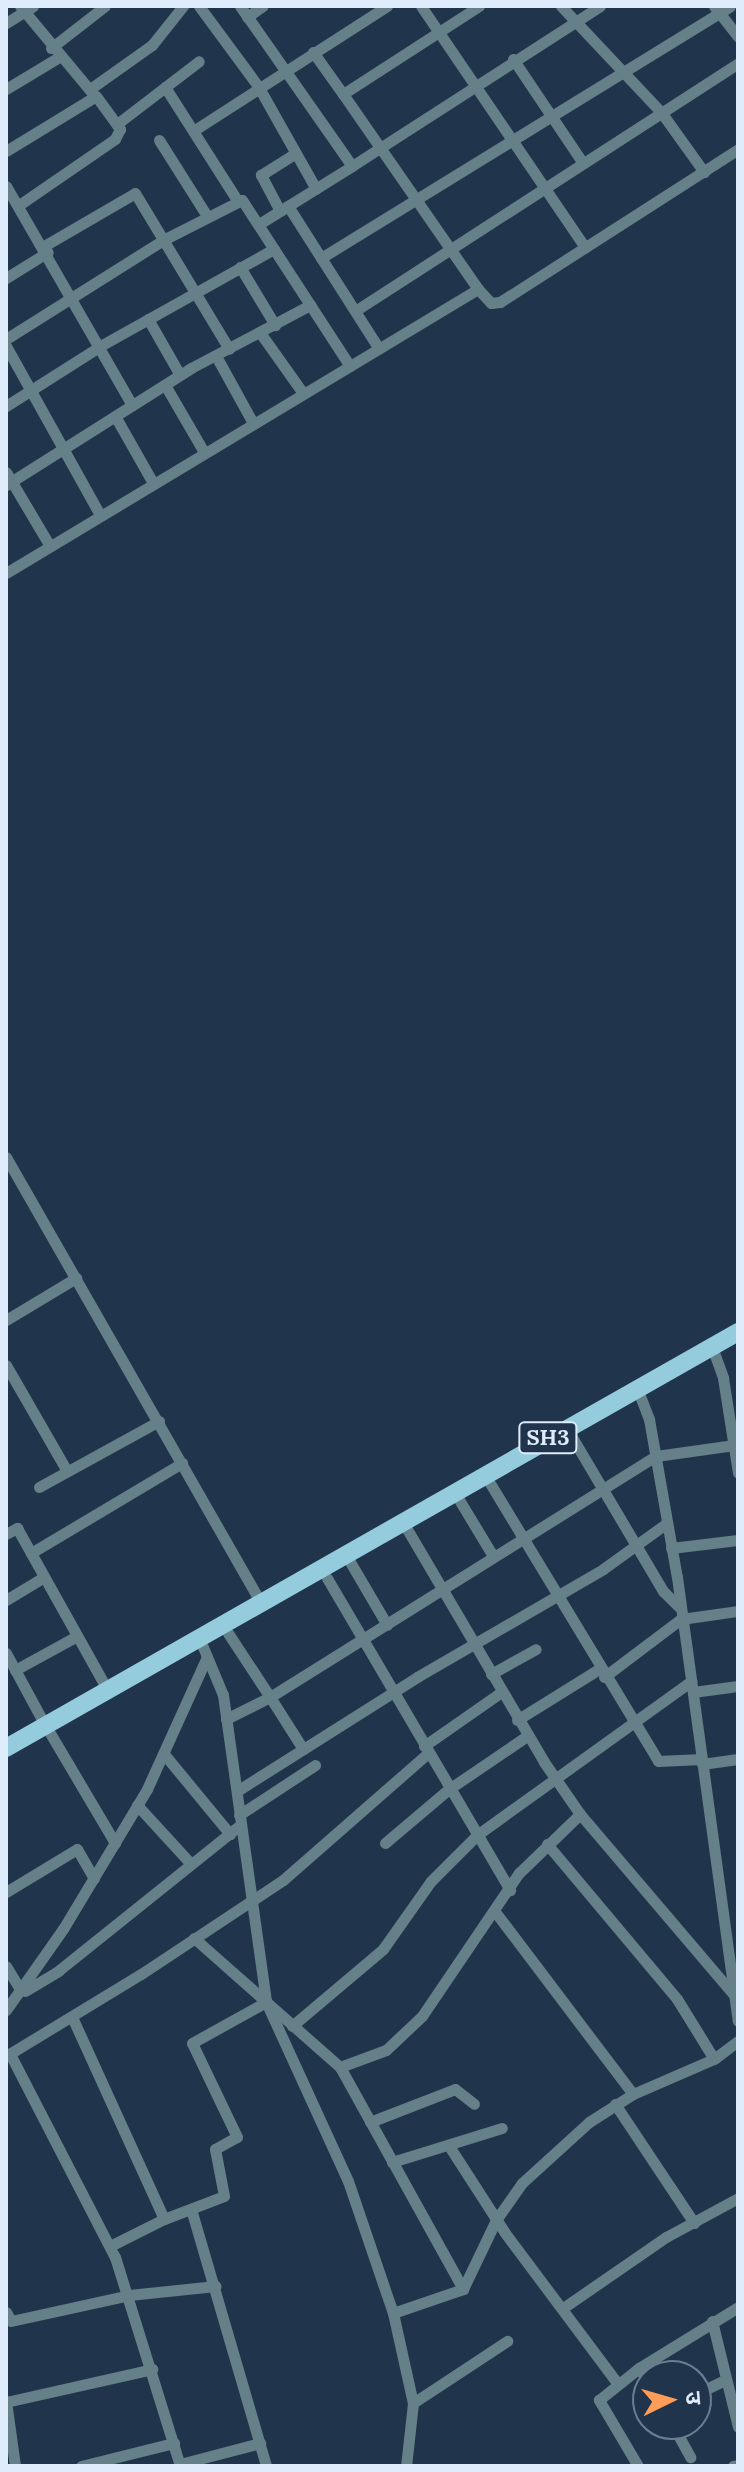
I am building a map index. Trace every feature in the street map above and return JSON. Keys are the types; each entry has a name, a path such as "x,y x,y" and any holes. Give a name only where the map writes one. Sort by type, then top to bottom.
{"main road":[{"name":"SH3","path":"6,1759 108,1691 261,1603 354,1556 566,1427 738,1332"},
{"name":"SH3","path":"6,1748 205,1652 228,1633 327,1578 354,1556"}],"street":[{"path":"6,89 55,52 105,6"},
{"path":"6,151 93,93 152,45 183,6"},
{"path":"199,6 258,86 316,189"},
{"path":"240,6 352,166"},
{"path":"247,17 263,6"},
{"path":"193,131 258,86 387,6"},
{"path":"421,6 585,247"},
{"path":"343,94 479,6"},
{"path":"561,6 661,112 704,172"},
{"path":"259,224 381,148 573,19 600,6"},
{"path":"6,23 26,8 55,52 117,124"},
{"path":"321,258 721,8 738,37"},
{"path":"313,52 478,289 491,303 500,302 738,149"},
{"path":"513,59 583,163"},
{"path":"19,205 115,139 117,124 199,61"},
{"path":"355,311 738,63"},
{"path":"165,87 237,200 247,203 350,366"},
{"path":"159,140 207,216"},
{"path":"296,153 261,175 321,258 379,349"},
{"path":"6,186 102,345 132,405"},
{"path":"6,278 135,193 229,349"},
{"path":"6,339 165,239 237,200"},
{"path":"6,406 102,345 274,249"},
{"path":"240,267 275,325"},
{"path":"6,573 478,289"},
{"path":"50,546 8,480 180,375 310,305"},
{"path":"148,319 180,375"},
{"path":"261,334 303,393"},
{"path":"6,346 100,515"},
{"path":"216,356 253,423"},
{"path":"165,385 204,452"},
{"path":"115,416 153,483"},
{"path":"6,1157 261,1603"},
{"path":"6,1320 76,1278"},
{"path":"712,1347 738,1473"},
{"path":"6,1365 67,1471"},
{"path":"6,1395 19,1387"},
{"path":"637,1388 656,1456 671,1548 738,2021"},
{"path":"39,1487 159,1421"},
{"path":"566,1427 635,1546 681,1613"},
{"path":"226,1719 364,1642 440,1587 604,1492 656,1456 734,1445"},
{"path":"31,1553 182,1463"},
{"path":"485,1475 556,1598 662,1764 738,1759"},
{"path":"455,1493 493,1556"},
{"path":"237,1791 392,1693 556,1598 667,1523"},
{"path":"404,1524 500,1693 580,1814 734,1995"},
{"path":"6,1534 17,1528 108,1691"},
{"path":"671,1548 738,1540"},
{"path":"354,1556 387,1625"},
{"path":"6,1600 44,1577"},
{"path":"327,1578 510,1890"},
{"path":"517,1720 602,1673 681,1613 738,1611"},
{"path":"228,1633 303,1749"},
{"path":"6,1685 17,1674 77,1636"},
{"path":"491,1674 536,1649"},
{"path":"205,1652 226,1719 248,1901 266,2002 348,2181 393,2313 413,2403 406,2466"},
{"path":"6,2010 94,1879 137,1805 164,1754 205,1652"},
{"path":"6,1653 115,1843"},
{"path":"292,2026 383,1949 431,1881 477,1835 555,1777 692,1686 738,1686"},
{"path":"260,2443 180,2465 129,2295 110,2246 8,2055 283,1880 426,1750 500,1693"},
{"path":"385,1843 449,1789 527,1736"},
{"path":"164,1754 230,1834"},
{"path":"19,1993 58,1971 230,1834 240,1820 315,1765"},
{"path":"137,1805 191,1864"},
{"path":"340,2067 386,2050 401,2037 496,1913 510,1890 547,1844 580,1814"},
{"path":"547,1844 677,1999 714,2059"},
{"path":"6,1892 77,1849 94,1879"},
{"path":"496,1913 633,2094"},
{"path":"194,1938 340,2067 463,2289"},
{"path":"6,1966 19,1993"},
{"path":"110,2246 164,2219 224,2196 215,2149 237,2137 192,2043 266,2002"},
{"path":"72,2017 164,2219"},
{"path":"393,2313 463,2289 496,2220 522,2183 615,2104 714,2059 738,2041"},
{"path":"370,2122 455,2089 474,2104"},
{"path":"615,2104 694,2223"},
{"path":"392,2162 502,2128"},
{"path":"449,2146 496,2220 618,2384"},
{"path":"563,2308 738,2198"},
{"path":"191,2209 216,2286 266,2466"},
{"path":"8,2319 129,2295 216,2286"},
{"path":"651,2360 738,2307"},
{"path":"712,2321 738,2427"},
{"path":"413,2403 507,2341"},
{"path":"15,2466 6,2402 152,2369"},
{"path":"632,2373 599,2400 638,2466"},
{"path":"712,2386 725,2380"},
{"path":"681,2440 690,2457"},
{"path":"81,2466 174,2443"}]}
